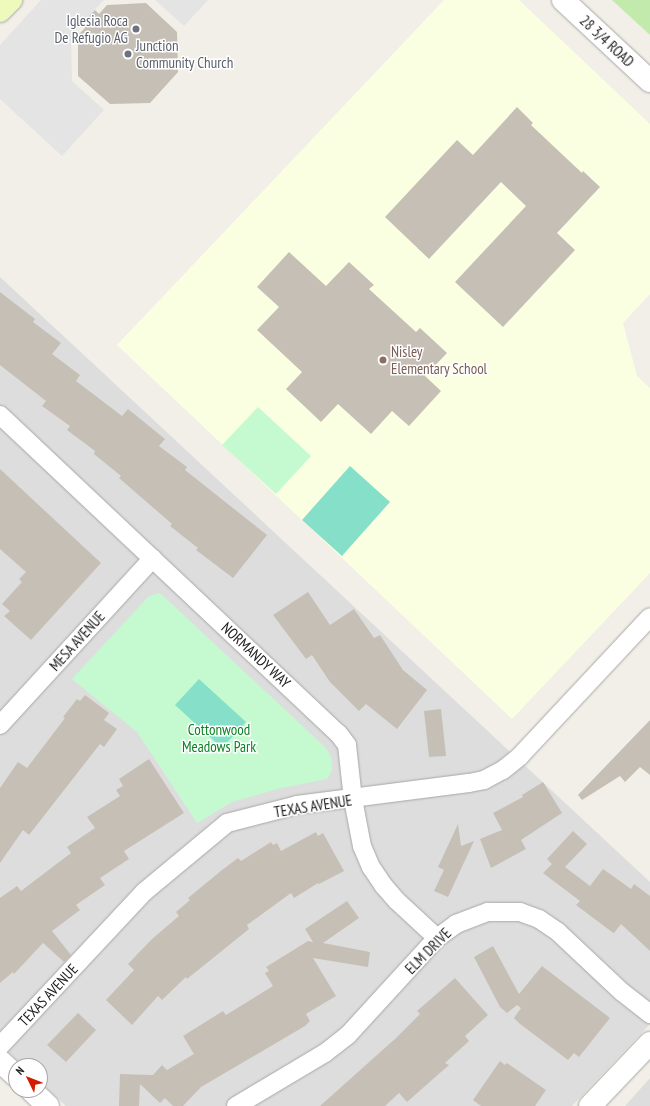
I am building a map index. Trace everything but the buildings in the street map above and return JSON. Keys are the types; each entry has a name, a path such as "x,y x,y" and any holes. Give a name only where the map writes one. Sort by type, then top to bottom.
{"main road":[{"path":"0,11 11,0"}],"street":[{"name":"28 3/4 ROAD","path":"563,0 650,81"},
{"name":"NORMANDY WAY","path":"0,415 338,733 347,745 353,799 362,846 371,866 383,885 437,938"},
{"name":"MESA AVENUE","path":"0,725 153,558"},
{"name":"TEXAS AVENUE","path":"0,1046 144,892 227,824 297,805 353,799 484,780 503,770 520,756 650,617"},
{"name":"ELM DRIVE","path":"236,1106 325,1053 348,1035 437,938 456,924 488,912 503,911 526,914 539,919 558,932 622,992 650,1014"},
{"path":"590,1106 650,1043"},
{"path":"0,1061 8,1068"},
{"path":"40,1098 48,1106"}],"shaded area":[{"path":"41,0 104,0 71,35 72,81 104,110 62,156 0,99 0,45"},
{"path":"155,0 208,0 184,26"},
{"name":"Nisley Elementary School","path":"444,0 519,0 650,124 650,294 623,323 637,376 650,388 650,573 512,719 117,345"},
{"path":"0,277 650,882 650,1024 572,1106 66,1106 48,1089 48,1058 15,1058 0,1044"},
{"path":"650,1078 650,1106 625,1106"}],"green space":[{"path":"612,0 650,0 650,35"},
{"path":"258,407 311,456 276,494 222,445"},
{"path":"350,466 390,502 342,556 302,520"},
{"name":"Cottonwood Meadows Park","path":"160,593 326,748 331,757 332,770 327,779 281,788 232,802 197,823 137,732 72,679 149,596"},
{"path":"199,679 246,722 222,748 175,705"}],"place":[{"name":"Iglesia Roca De Refugio AG","path":"136,29"},
{"name":"Junction Community Church","path":"128,54"},
{"name":"Nisley Elementary School","path":"383,360"}]}
